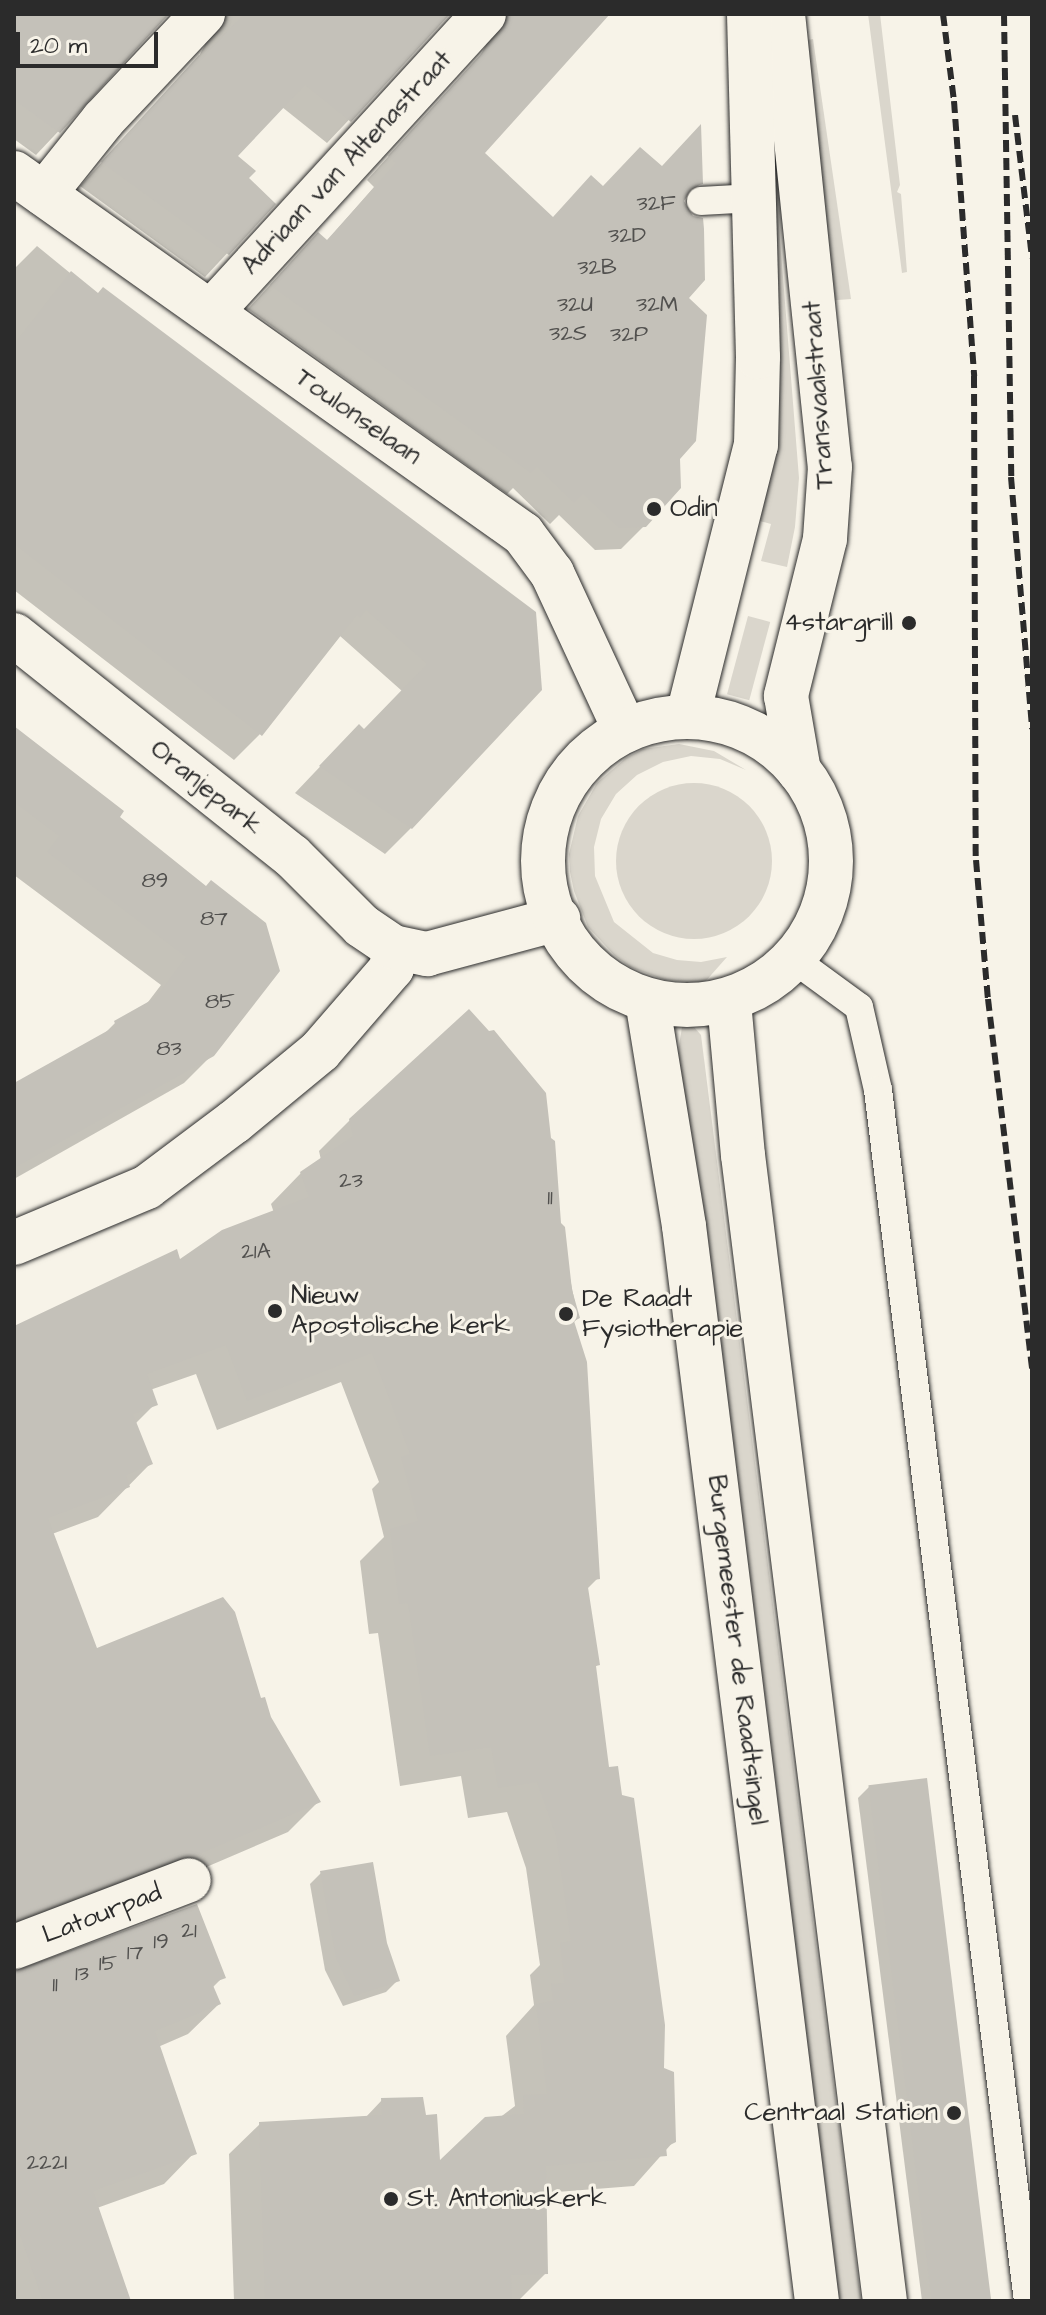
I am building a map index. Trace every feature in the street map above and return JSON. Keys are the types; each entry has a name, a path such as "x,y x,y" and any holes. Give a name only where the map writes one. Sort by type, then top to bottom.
{"main road":[{"path":"29,183 103,120 203,14"},
{"name":"Adriaan van Altenastraat","path":"211,312 484,14"},
{"path":"688,715 756,445 758,357 749,14"},
{"name":"Transvaalstraat","path":"783,14 830,467 825,539 786,696 799,771"},
{"name":"Toulonselaan","path":"29,183 523,534 552,573 624,728"},
{"name":"Oranjepark","path":"14,635 292,856 362,926 393,947"},
{"path":"688,715 739,728 767,744 799,771 822,810 831,854 822,910 792,958 729,1002 701,1007 647,1000 619,987 594,969 574,946 558,919 544,872 547,822 556,798 575,767 602,741 624,728 668,716 688,715"},
{"path":"14,1243 147,1187 234,1122 320,1051 392,968 393,947 427,954 558,919"},
{"name":"Burgemeester de Raadtsingel","path":"647,1000 684,1226 817,2301"},
{"path":"729,1002 745,1171 885,2301"},
{"name":"Latourpad","path":"14,1947 189,1880"}],"lane":[{"path":"701,201 754,198"},
{"path":"792,958 859,1007 878,1090 1028,2301"}],"shaded area":[{"path":"762,14 799,478 795,527 787,567 761,561 771,524 756,520"},
{"path":"868,14 880,14 900,185 897,192 901,194 907,272 902,273"},
{"path":"813,39 851,299 825,301 797,42"},
{"path":"748,616 770,622 749,700 727,694"},
{"path":"679,744 714,751 746,770 720,759 691,756 663,762 637,775 616,794 601,819 594,847 595,876 614,922 653,953 677,960 701,962 727,957 704,983 665,980 630,967 614,955 588,927 570,872 569,854 578,816 597,783 626,758 643,749"},
{"path":"694,783 724,788 750,805 767,831 772,861 767,891 750,917 724,934 694,939 664,934 638,917 621,891 616,861 621,831 638,805 664,788"},
{"path":"682,1027 694,1027 701,1035 861,2301 837,2301 678,1052"}],"building":[{"path":"14,14 154,14 162,21 60,133 14,100"},
{"path":"244,14 450,14 351,122 305,85 238,156 256,171 249,178 276,204 229,255 101,162 199,55 202,57"},
{"path":"508,14 610,14 485,153 553,217 591,175 603,186 640,147 662,166 701,124 703,184 691,187 684,201 693,216 703,218 704,229 705,280 689,298 707,315 696,441 680,459 681,488 646,527 619,528 583,494 574,503 537,467 531,473 270,285 318,232 327,240 396,163 388,156 502,31"},
{"path":"71,271 98,293 103,287 536,612 542,690 412,829 319,766 359,724 364,729 427,664 366,610 360,618 357,615 262,736 14,544 14,344"},
{"path":"14,726 124,811 120,817 206,886 211,880 266,923 280,971 214,1056 14,1168 14,1083 116,1026 114,1021 155,998 186,957 47,852 59,836 14,802"},
{"path":"469,1009 489,1031 494,1030 546,1093 551,1138 555,1141 561,1223 565,1227 572,1290 580,1318 574,1321 587,1362 600,1579 587,1581 600,1665 596,1666 609,1767 618,1766 622,1795 634,1798 665,2025 664,2068 674,2072 676,2142 666,2147 667,2156 546,2166 548,2274 511,2275 512,2301 265,2301 259,2122 382,2115 381,2098 423,2097 426,2115 437,2114 440,2160 485,2117 524,2114 523,2095 547,2094 536,2004 553,2001 551,1984 564,1983 560,1943 571,1941 556,1836 537,1782 498,1788 491,1747 430,1756 408,1603 399,1604 390,1529 418,1521 401,1457 410,1454 372,1353 247,1401 226,1345 147,1374 158,1405 133,1414 153,1464 126,1475 130,1487 48,1518 97,1648 223,1597 235,1612 261,1698 265,1697 271,1717 321,1802 195,1856 180,1857 14,1920 14,1326 177,1249 180,1259 222,1230 309,1197 300,1172 353,1136 349,1119"},
{"path":"927,1778 991,2301 932,2301 868,1785"},
{"path":"373,1862 387,1943 400,1981 354,1996 336,1958 320,1871"},
{"path":"197,1904 226,1978 212,1983 221,2004 155,2031 197,2154 93,2191 131,2301 43,2301 14,2218 14,1971"}],"railway":[{"path":"943,14 954,101 974,376 976,860 988,999 1032,1368"},
{"path":"1004,14 1011,477 1032,729"},
{"path":"1015,115 1032,258"}],"place":[{"name":"Odin","path":"654,509"},
{"name":"4stargrill","path":"909,623"},
{"name":"Nieuw Apostolische kerk","path":"275,1311"},
{"name":"De Raadt Fysiotherapie","path":"566,1314"},
{"name":"Centraal Station","path":"954,2113"},
{"name":"St. Antoniuskerk","path":"391,2199"}]}
